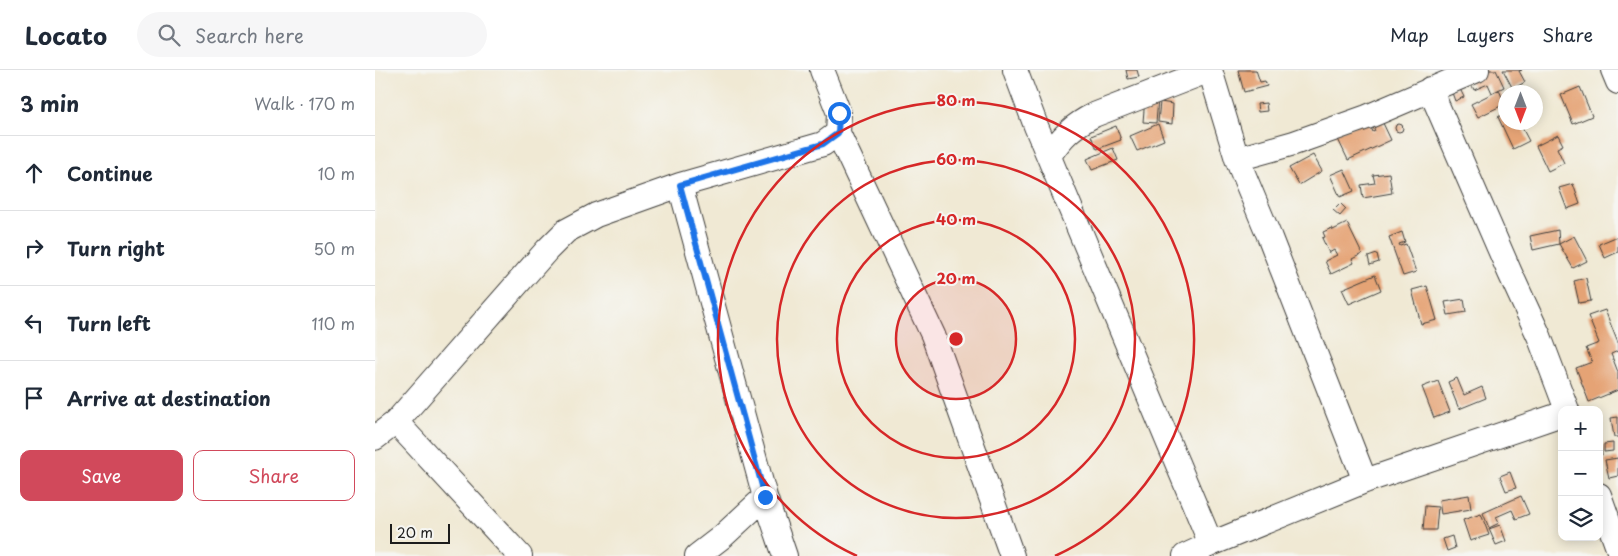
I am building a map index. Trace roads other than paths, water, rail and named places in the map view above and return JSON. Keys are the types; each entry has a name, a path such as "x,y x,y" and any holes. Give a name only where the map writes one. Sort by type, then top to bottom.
{"street":[{"path":"823,70 839,113 838,133 933,335 1012,556"},
{"path":"1015,70 1211,544"},
{"path":"1049,156 1077,123 1210,70 1237,159 1365,480"},
{"path":"1237,159 1294,144 1367,117 1477,70"},
{"path":"1613,70 1618,82"},
{"path":"1430,90 1539,336 1565,406"},
{"path":"375,438 396,422 565,231 596,215 680,185 823,144 838,133"},
{"path":"680,185 765,497 785,556"},
{"path":"1185,556 1365,480 1558,415"},
{"path":"396,422 521,556"},
{"path":"1599,496 1618,548"},
{"path":"697,556 723,536 765,497"}]}
